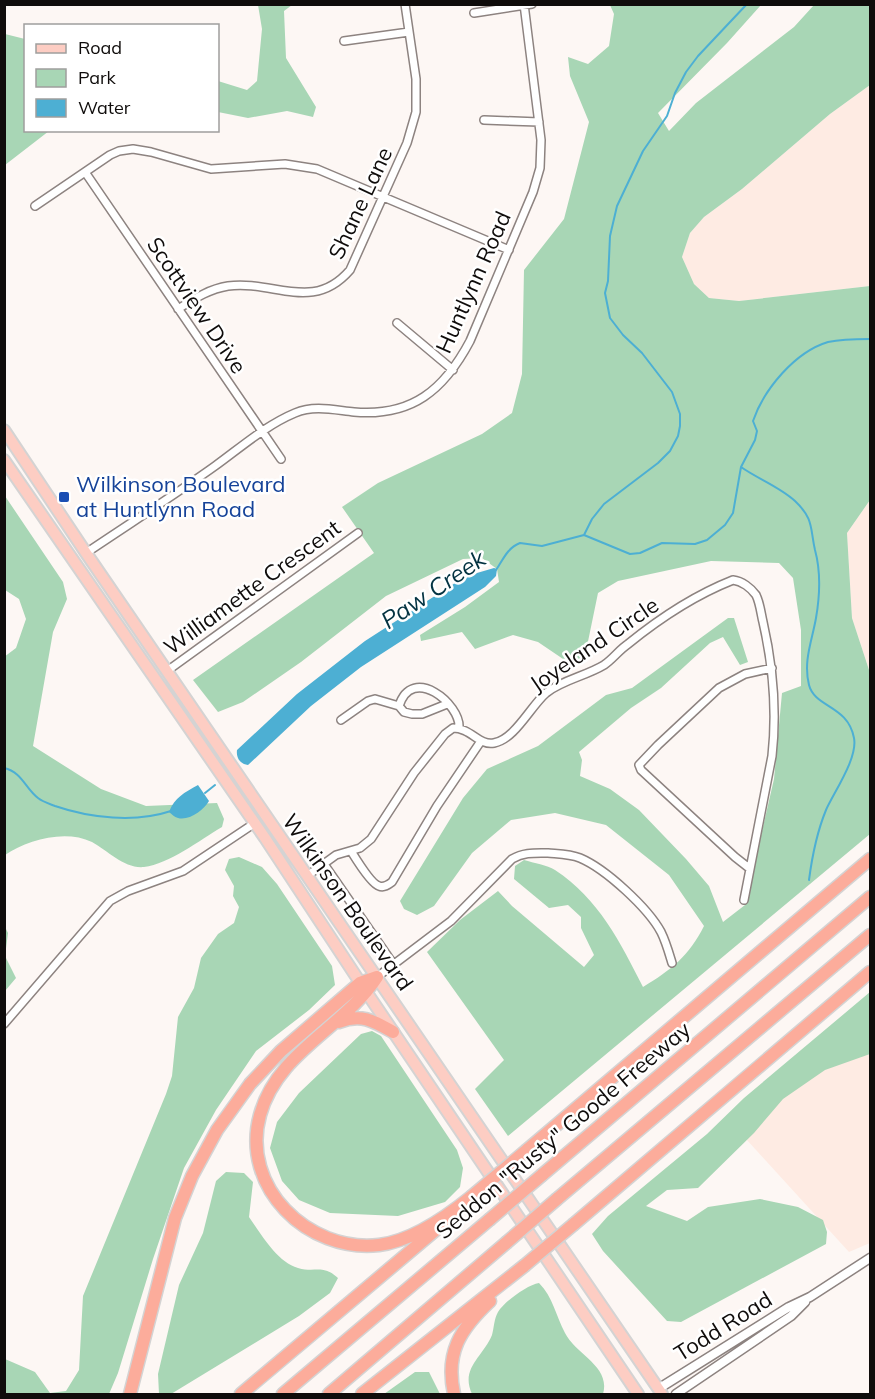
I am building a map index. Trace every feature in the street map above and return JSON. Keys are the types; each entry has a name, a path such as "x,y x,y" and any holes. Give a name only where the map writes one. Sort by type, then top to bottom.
{"highway":[{"path":"241,1395 443,1224 460,1206 870,859"},
{"name":"Seddon \"Rusty\" Goode Freeway","path":"283,1395 870,897"},
{"path":"329,1395 870,935"},
{"path":"362,1395 524,1266 870,972"},
{"path":"130,1395 175,1218 202,1155 231,1107 266,1065 301,1032 377,977"},
{"path":"363,988 330,1026 309,1044 281,1074 268,1095 260,1116 257,1140 259,1159 265,1178 274,1196 288,1213 307,1228 334,1240 363,1245 397,1241 419,1231 460,1206"},
{"path":"330,1026 355,1016 366,1017 393,1032"},
{"path":"454,1395 451,1368 459,1337 481,1309 507,1286 524,1266"}],"main road":[{"name":"Wilkinson Boulevard","path":"4,430 139,631 351,938 656,1393"},
{"name":"Wilkinson Boulevard","path":"4,460 255,823 363,988 638,1395"},
{"path":"128,639 139,631"},
{"path":"255,823 264,825 318,902 351,938"}],"street":[{"name":"Shane Lane","path":"178,309 203,293 230,286 242,285 305,293 330,287 350,270 407,143 416,112 416,79 405,4"},
{"path":"474,13 532,4"},
{"name":"Huntlynn Road","path":"86,553 295,413 306,409 324,408 374,412 401,408 434,391 453,370 470,341 537,180 541,154 539,122 524,5"},
{"path":"344,41 409,32"},
{"path":"484,120 539,122"},
{"path":"35,206 119,151 143,150 212,169 300,165 332,174 509,250"},
{"name":"Scottview Drive","path":"85,172 281,459"},
{"path":"397,323 453,370"},
{"name":"Williamette Crescent","path":"167,671 358,533"},
{"name":"Joyeland Circle","path":"481,741 491,744 501,741 510,735 547,693 604,664 627,644 697,596 733,580 744,584 756,596 772,668"},
{"path":"744,900 772,756 774,712 772,668 745,674 719,688 639,765 641,770 749,868"},
{"path":"399,706 407,691 426,688 436,693 456,713 460,721 459,728"},
{"path":"341,720 368,701 375,699 399,706 404,712 412,714 422,714 447,704"},
{"path":"307,876 336,855 360,848 371,839 414,773 445,734 453,728 459,728 469,731 481,741 437,806 392,882 386,887 374,884 351,851"},
{"path":"4,1024 110,900 128,891 183,872 255,823"},
{"path":"377,977 451,921 512,859 530,853 558,854 582,859 619,885 653,920 661,932 672,963"},
{"path":"324,864 393,965"},
{"name":"Todd Road","path":"656,1393 789,1306 810,1297 870,1258"},
{"name":"Todd Road","path":"676,1395 791,1316 810,1297"}],"shaded area":[{"path":"870,85 870,286 739,301 709,298 694,284 682,257 690,233 704,217 742,189 830,114"},
{"path":"870,500 870,673 852,618 847,533"},
{"path":"870,1017 870,1243 849,1252 736,1128"}],"green space":[{"path":"258,5 292,5 284,11 286,58 316,107 313,117 287,111 248,118 219,112 219,81 247,90 257,81 262,29"},
{"path":"610,5 761,5 658,113 669,131 696,103 794,27 814,5 870,5 870,85 830,114 742,189 704,217 690,233 682,257 694,284 709,298 739,301 870,286 870,500 847,533 852,618 870,673 870,834 508,1136 475,1089 504,1060 427,952 460,920 498,891 512,906 584,967 594,955 581,928 581,917 568,905 549,908 514,879 515,866 524,860 555,870 584,894 607,922 643,987 662,975 685,954 704,926 669,875 606,825 555,813 511,820 472,853 434,906 417,915 404,909 400,901 463,798 487,769 538,746 606,695 632,688 728,618 734,618 748,662 740,665 723,637 710,643 661,688 631,708 579,752 582,760 580,776 610,789 639,810 709,886 723,922 745,905 774,779 782,693 801,686 801,630 793,578 779,563 711,561 618,581 598,593 585,656 569,663 538,642 513,635 475,649 462,632 421,641 420,635 465,607 499,582 497,569 482,558 463,559 386,596 301,662 243,702 218,712 193,680 374,553 342,507 378,483 482,434 512,413 522,374 524,270 564,219 589,122 570,76 568,57 588,64 609,46 614,14"},
{"path":"5,34 24,39 24,132 48,132 5,165"},
{"path":"5,496 63,582 67,599 53,632 33,746 101,789 146,806 217,803 224,819 222,827 164,861 137,867 117,859 92,842 70,836 35,841 5,855 4,657 16,648 26,619 19,599 5,590"},
{"path":"239,857 262,867 277,884 332,966 335,985 309,1010 256,1051 216,1110 184,1168 118,1373 109,1394 5,1394 5,1359 35,1372 50,1393 66,1391 79,1370 83,1296 166,1094 172,1076 178,1017 194,988 201,958 218,934 234,923 239,907 233,896 234,886 225,870 229,859"},
{"path":"4,925 8,933 5,956 16,978 5,991"},
{"path":"870,992 870,1054 825,1070 783,1099 754,1133 698,1188 667,1190 646,1206 687,1221 708,1207 760,1199 798,1207 823,1220 827,1232 826,1244 681,1322 667,1321 603,1251 592,1234 608,1216 707,1134 744,1098"},
{"path":"372,1031 381,1036 457,1150 463,1168 460,1187 445,1202 398,1216 330,1213 299,1200 282,1181 270,1148 277,1122 299,1093 361,1034"},
{"path":"226,1172 244,1173 253,1182 249,1217 276,1254 290,1265 328,1271 338,1278 330,1293 299,1316 171,1394 159,1394 158,1374 179,1285 203,1233 216,1181"},
{"path":"539,1283 548,1294 570,1341 591,1361 602,1376 603,1394 472,1394 469,1385 471,1370 492,1335 498,1312 516,1294"},
{"path":"415,1372 429,1372 440,1394 384,1394"}],"water":[{"path":"494,568 497,569 496,576 485,587 361,667 311,706 248,765 239,760 237,750 297,694 365,641 455,583"},
{"path":"198,785 209,801 204,808 182,819 169,812 177,799"}],"waterway":[{"path":"584,535 592,519 604,504 658,463 670,451 678,436 680,426 680,414 672,392 642,353 623,335 610,318 605,293 608,281 610,236 617,206 643,151 667,116 686,72 747,4"},
{"name":"Paw Creek","path":"496,570 509,551 520,543 542,546 584,535 630,554 640,553 662,543 695,544 707,540 725,525 733,513 741,467 755,440 757,431 753,421 765,397 782,373 804,354 828,342 870,339"},
{"path":"741,467 789,496 801,507 808,519 817,558 819,584 807,676 812,693 845,719 851,727 854,738 849,765 820,827 809,880"},
{"name":"Paw Creek","path":"4,768 15,773 40,799 83,814 128,818 171,811"},
{"name":"Paw Creek","path":"205,793 215,785"}],"place":[{"name":"Wilkinson Boulevard at Huntlynn Road","path":"64,497"}]}
